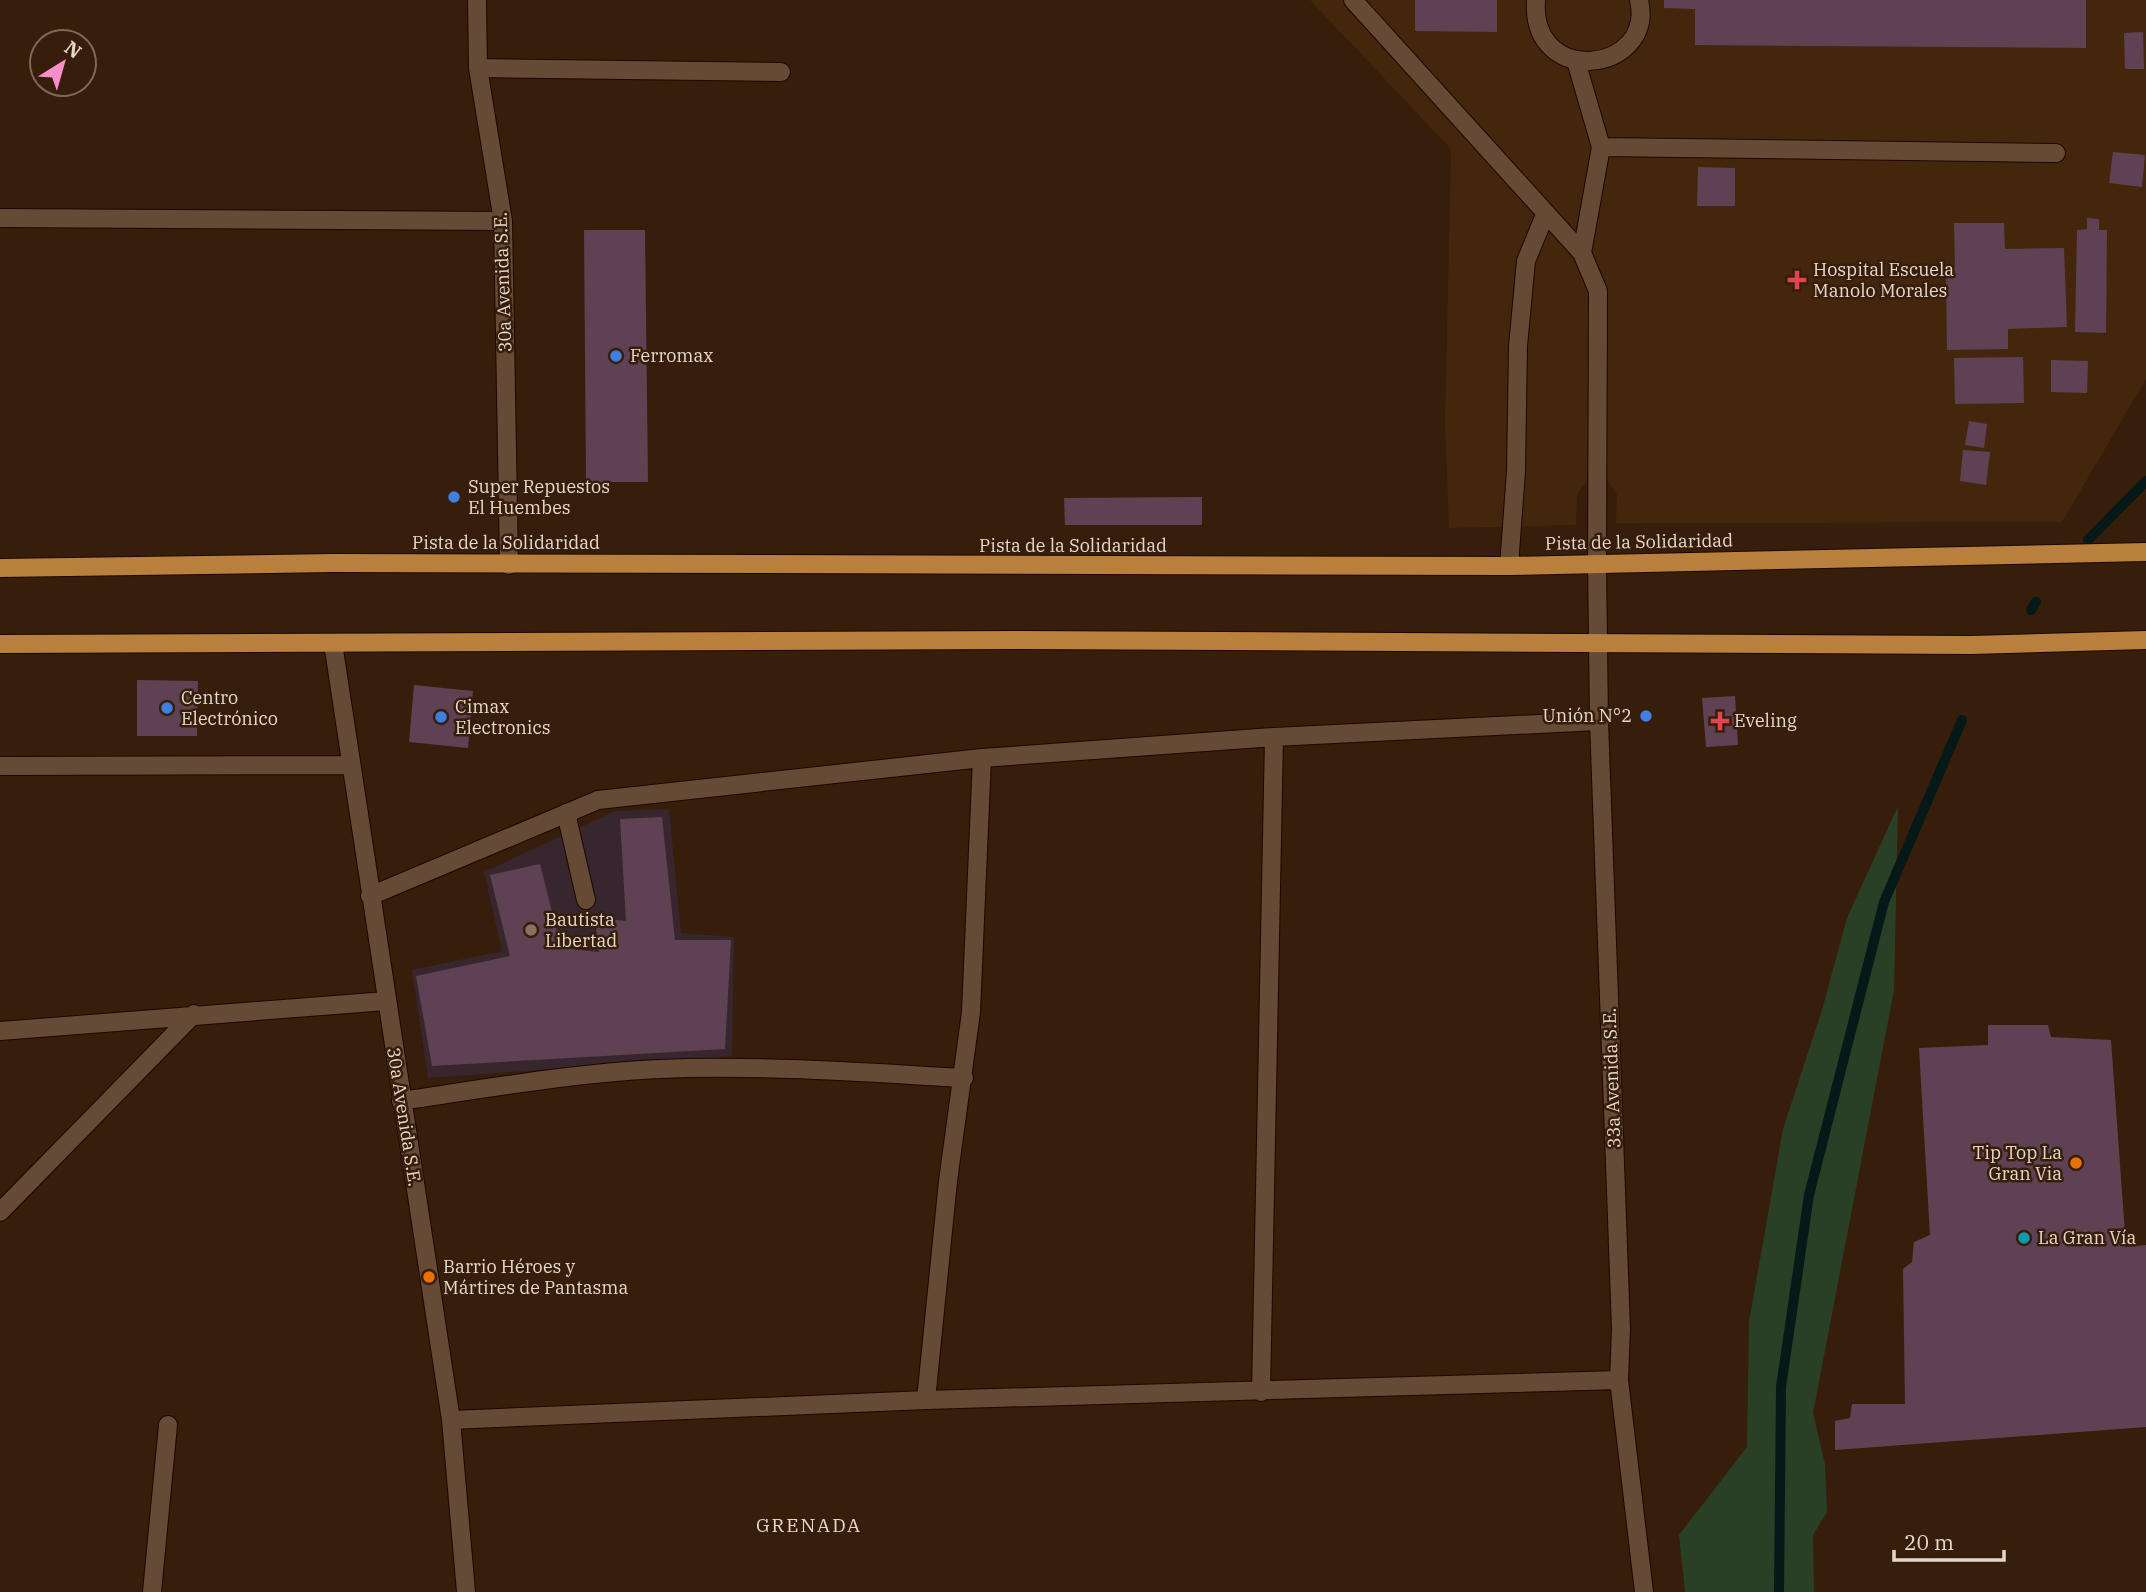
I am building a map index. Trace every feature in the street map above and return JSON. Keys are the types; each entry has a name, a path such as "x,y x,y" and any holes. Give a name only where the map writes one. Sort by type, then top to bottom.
{"main road":[{"name":"Pista de la Solidaridad","path":"0,568 332,563 1509,566 2146,552"},
{"path":"0,644 1020,640 1957,645 2146,640"}],"street":[{"name":"30a Avenida S.E.","path":"477,0 478,68 503,221 509,565"},
{"path":"1353,0 1582,253"},
{"path":"1536,0 1535,14 1548,45 1576,61 1592,63 1622,50 1633,37 1639,22 1639,0"},
{"path":"1576,61 1601,147 1582,253"},
{"path":"478,68 782,72"},
{"path":"1601,147 2056,153"},
{"path":"1509,566 1516,471 1518,346 1526,261 1545,215"},
{"path":"0,218 503,221"},
{"name":"33a Avenida S.E.","path":"1582,253 1598,291 1599,721 1621,1329 1619,1380 1644,1592"},
{"name":"30a Avenida S.E.","path":"333,643 451,1420 466,1592"},
{"path":"370,896 598,800 982,758 1273,737 1599,721"},
{"path":"1261,1392 1273,737"},
{"path":"926,1400 948,1181 964,1078 977,906 982,758"},
{"path":"0,766 350,765"},
{"path":"566,813 586,900"},
{"path":"0,1031 386,1001"},
{"path":"0,1212 194,1014"},
{"path":"401,1101 569,1077 686,1068 964,1078"},
{"path":"451,1420 926,1400 1619,1380"},
{"path":"152,1592 168,1425"}],"shaded area":[{"name":"Hospital Escuela Manolo Morales","path":"1310,0 2146,0 2146,379 2062,522 1616,523 1617,495 1598,467 1577,494 1576,525 1449,528 1445,425 1451,149"},
{"path":"669,809 681,933 734,937 732,1056 428,1078 412,970 502,951 484,872 615,811"}],"green space":[{"path":"1898,806 1894,990 1813,1413 1825,1464 1827,1512 1813,1535 1814,1592 1685,1592 1679,1535 1747,1447 1749,1322 1783,1129 1822,1010 1847,918"}],"building":[{"path":"1415,0 1497,0 1497,32 1415,31"},
{"path":"1664,0 2086,0 2086,48 1695,45 1695,9 1664,8"},
{"path":"2143,32 2144,69 2125,69 2124,33"},
{"path":"2113,152 2145,155 2142,187 2109,183"},
{"path":"1698,167 1735,168 1735,206 1697,206"},
{"path":"2087,218 2099,219 2099,230 2107,230 2106,333 2075,332 2077,230 2087,229"},
{"path":"1954,223 2004,223 2005,249 2064,248 2067,327 2008,329 2008,349 1947,350 1946,268 1955,267"},
{"name":"Ferromax","path":"584,230 645,230 648,482 586,482"},
{"path":"2023,357 2024,403 1955,404 1954,358"},
{"path":"2051,360 2088,361 2087,393 2051,392"},
{"path":"1969,421 1987,424 1984,448 1965,445"},
{"path":"1963,450 1990,452 1986,485 1960,481"},
{"path":"1202,497 1202,525 1065,525 1064,498"},
{"name":"Centro Electrónico","path":"137,680 198,681 197,736 137,736"},
{"name":"Cimax Electronics","path":"414,685 473,691 468,748 409,742"},
{"name":"Eveling","path":"1735,696 1738,745 1706,747 1702,698"},
{"path":"662,817 675,940 731,940 725,1049 432,1066 416,976 510,956 490,875 540,864 561,948 599,952 595,918 626,921 620,819"},
{"name":"La Gran Vía","path":"1988,1025 2048,1025 2051,1037 2111,1040 2126,1247 2146,1245 2146,1427 1835,1450 1835,1421 1850,1418 1852,1404 1905,1404 1903,1269 1912,1262 1914,1242 1930,1235 1919,1048 1988,1045"}],"waterway":[{"path":"2088,540 2146,481"},
{"path":"2031,610 2036,602"},
{"path":"1779,1592 1781,1387 1809,1195 1884,902 1962,720"}],"place":[{"name":"Hospital Escuela Manolo Morales","path":"1797,280"},
{"name":"Ferromax","path":"616,356"},
{"name":"Super Repuestos El Huembes","path":"454,497"},
{"name":"Centro Electrónico","path":"167,708"},
{"name":"Unión N°2","path":"1646,716"},
{"name":"Cimax Electronics","path":"441,717"},
{"name":"Eveling","path":"1720,721"},
{"name":"Bautista Libertad","path":"531,930"},
{"name":"Tip Top La Gran Via","path":"2076,1163"},
{"name":"La Gran Vía","path":"2024,1238"},
{"name":"Barrio Héroes y Mártires de Pantasma","path":"429,1277"}],"district":[{"name":"GRENADA","path":"809,1525"}]}
